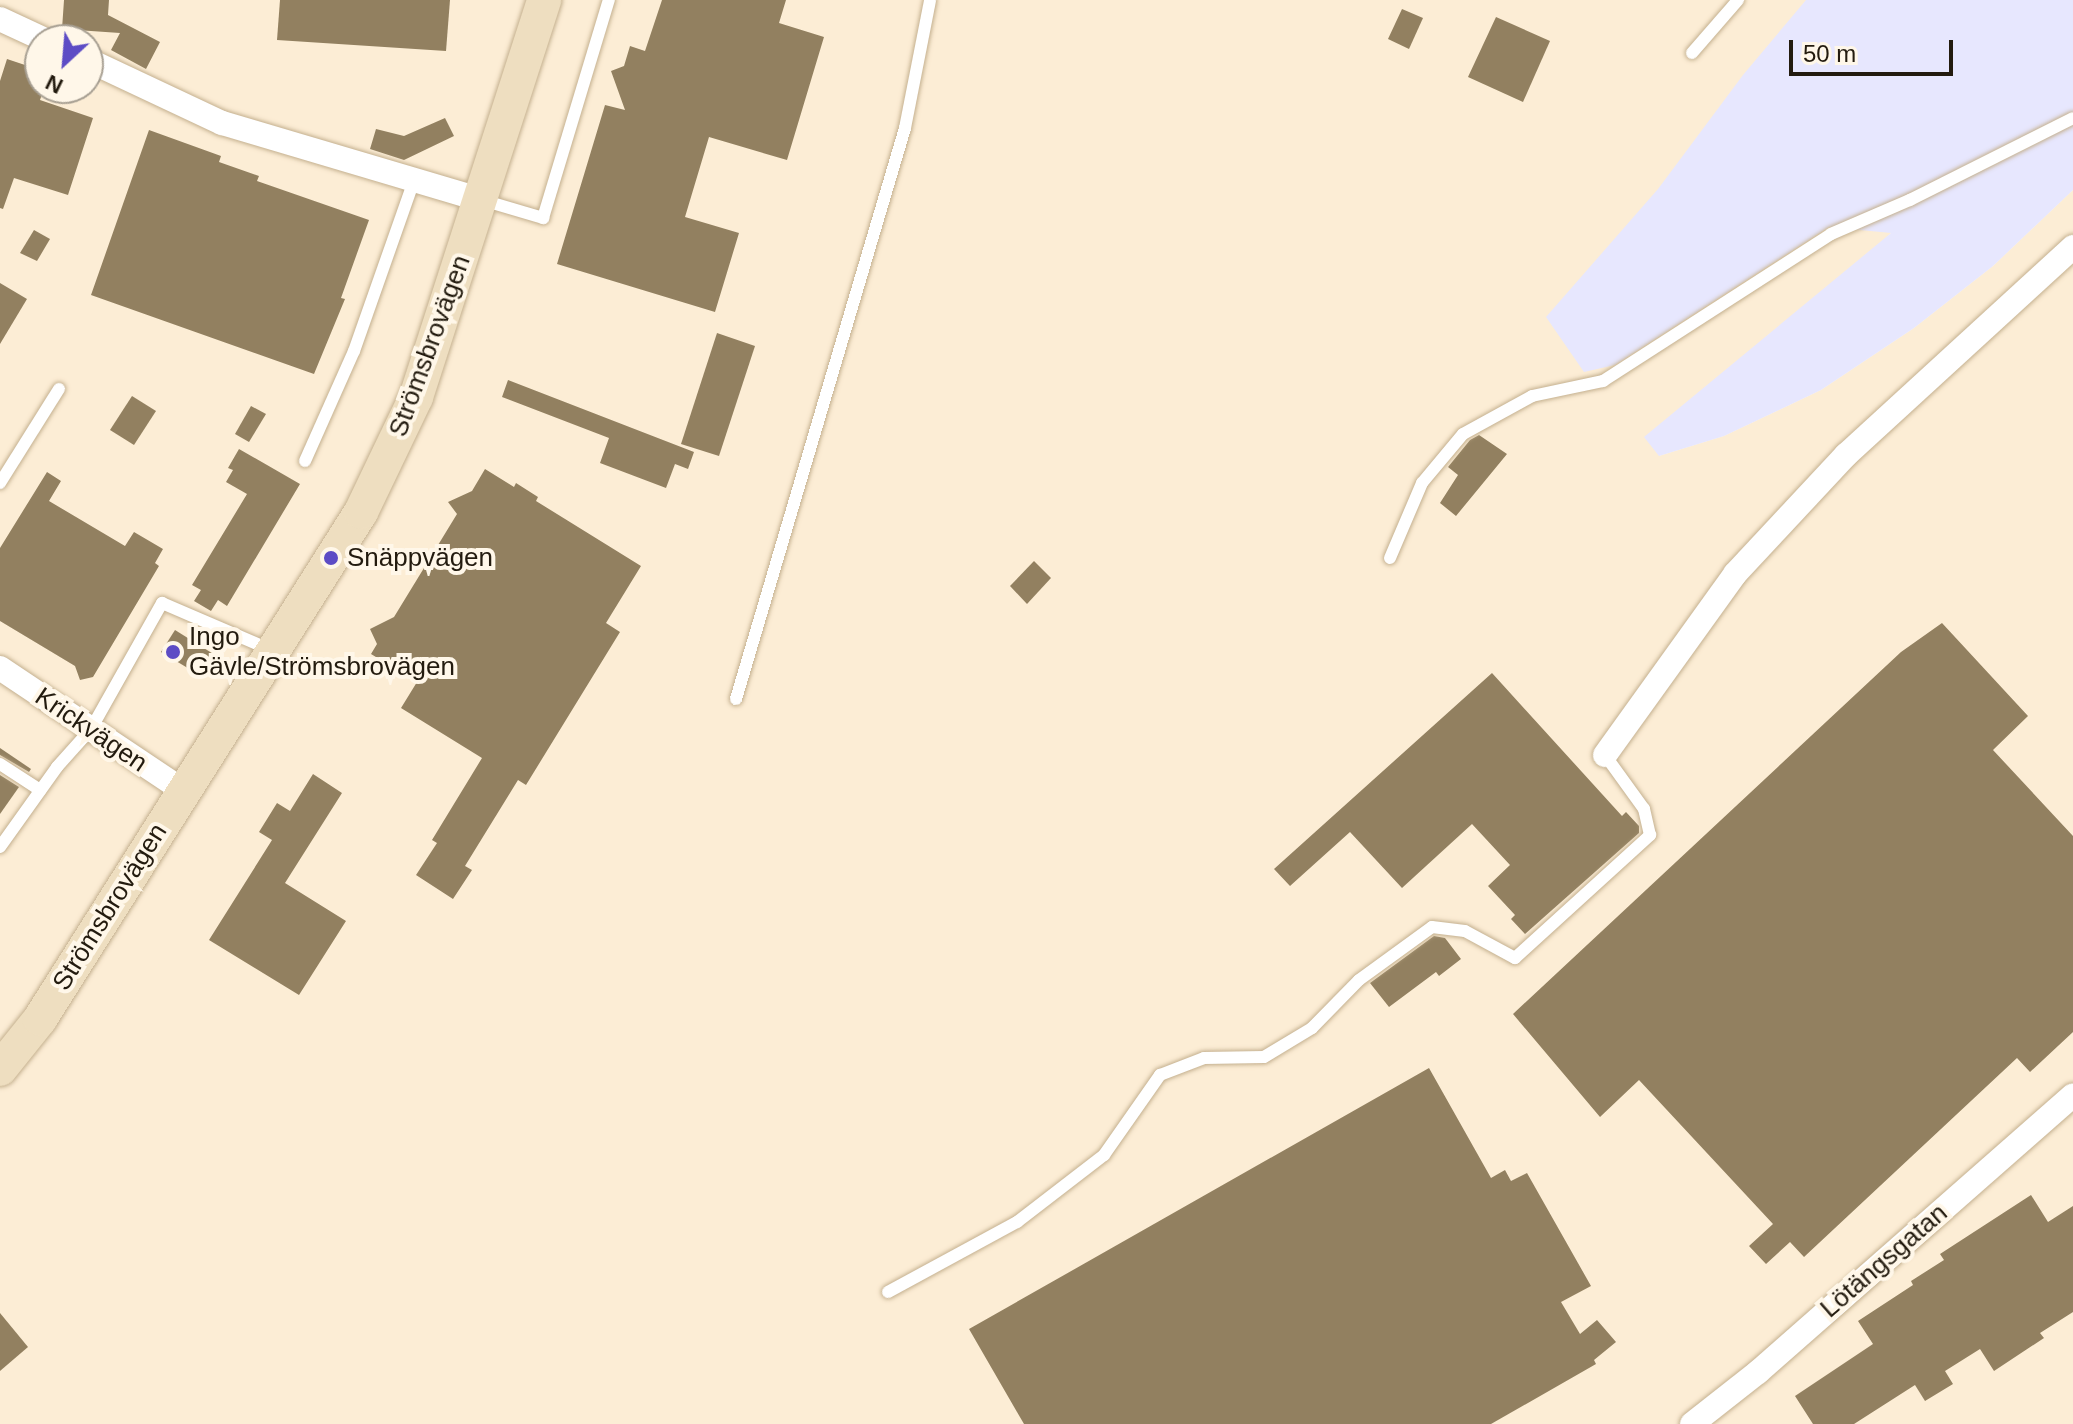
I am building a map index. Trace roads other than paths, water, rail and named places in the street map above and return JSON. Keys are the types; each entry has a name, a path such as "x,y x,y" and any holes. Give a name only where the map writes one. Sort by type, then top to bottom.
{"main road":[{"name":"Strömsbrovägen","path":"0,1069 40,1019 182,790 361,512 416,397 544,0"}],"street":[{"path":"0,19 24,30"},
{"path":"104,68 222,123 482,200"},
{"path":"1605,755 1735,574 1846,455 2073,247"},
{"name":"Krickvägen","path":"0,668 182,790"},
{"name":"Lötängsgatan","path":"1692,1424 1758,1372 2073,1095"}],"lane":[{"path":"482,200 543,218 609,0"},
{"path":"736,699 905,128 930,0"},
{"path":"1692,53 1738,0"},
{"path":"1390,558 1422,483 1463,434 1532,396 1603,381 1831,234 1910,200 2073,118"},
{"path":"305,461 354,351 414,181"},
{"path":"0,483 59,389"},
{"path":"0,847 40,790 91,729 162,603 272,650"},
{"path":"888,1292 1017,1222 1104,1155 1160,1075 1204,1058 1264,1057 1312,1028 1359,980 1432,927 1465,931 1515,958 1650,835 1644,809 1605,755"},
{"path":"0,764 40,790"}],"place":[{"name":"Snäppvägen","path":"331,558"},
{"name":"Ingo Gävle/Strömsbrovägen","path":"173,652"}]}
